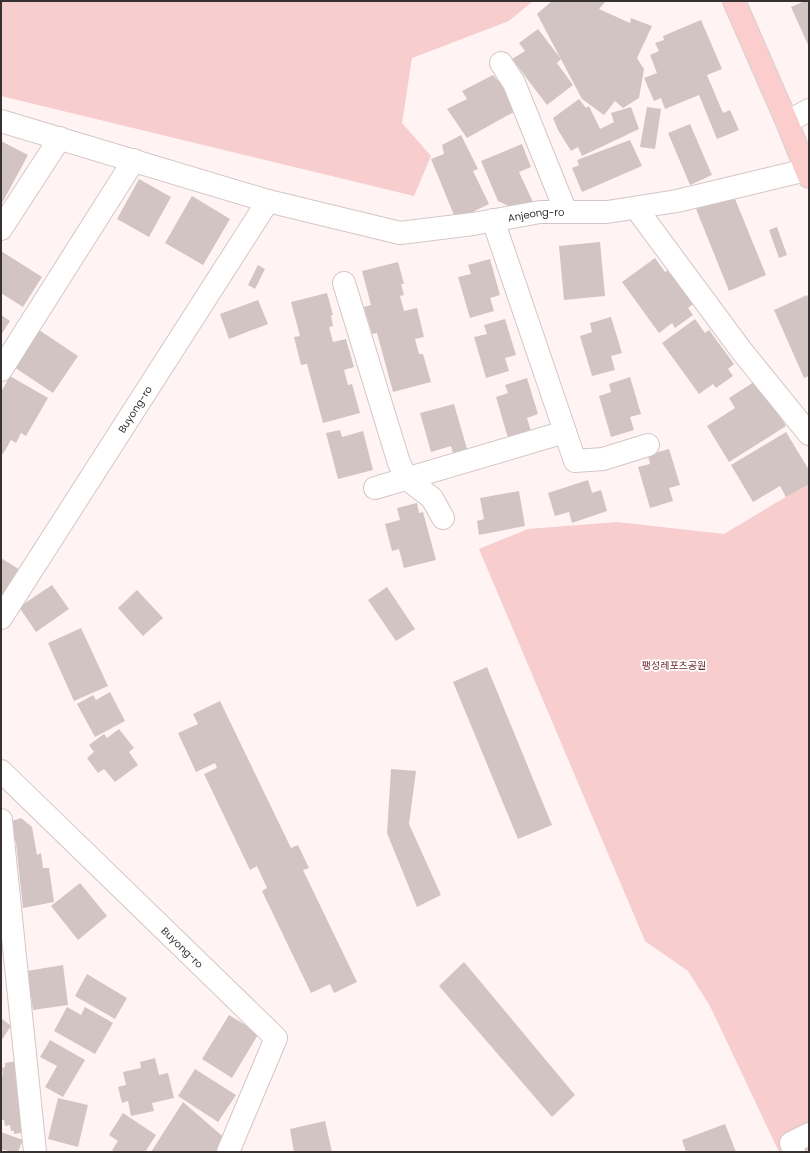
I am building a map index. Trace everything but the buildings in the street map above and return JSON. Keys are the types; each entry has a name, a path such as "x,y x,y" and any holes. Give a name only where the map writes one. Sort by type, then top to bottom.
{"main road":[{"name":"Anjeong-ro","path":"734,1 787,122 807,174"}],"street":[{"path":"501,63 517,90 566,212"},
{"path":"787,122 809,110"},
{"name":"Anjeong-ro","path":"1,122 268,200 400,233 540,212 607,212 636,208 807,174"},
{"path":"1,229 60,138"},
{"path":"1,370 134,160"},
{"name":"Buyong-ro","path":"1,618 268,200"},
{"path":"636,208 741,350 809,434"},
{"path":"493,220 575,461 603,459 648,445"},
{"path":"344,283 399,463 407,479 432,498 443,518"},
{"path":"375,488 565,432"},
{"name":"Buyong-ro","path":"1,771 276,1038 228,1152"},
{"path":"1,820 35,1152"},
{"path":"794,1152 791,1143 809,1134"}],"green space":[{"path":"1,1 533,1 509,21 412,58 402,123 431,156 414,196 1,96"},
{"name":"팽성레포츠공원","path":"809,483 809,1152 779,1152 710,1006 688,971 645,941 479,549 528,529 617,522 724,534"}]}
